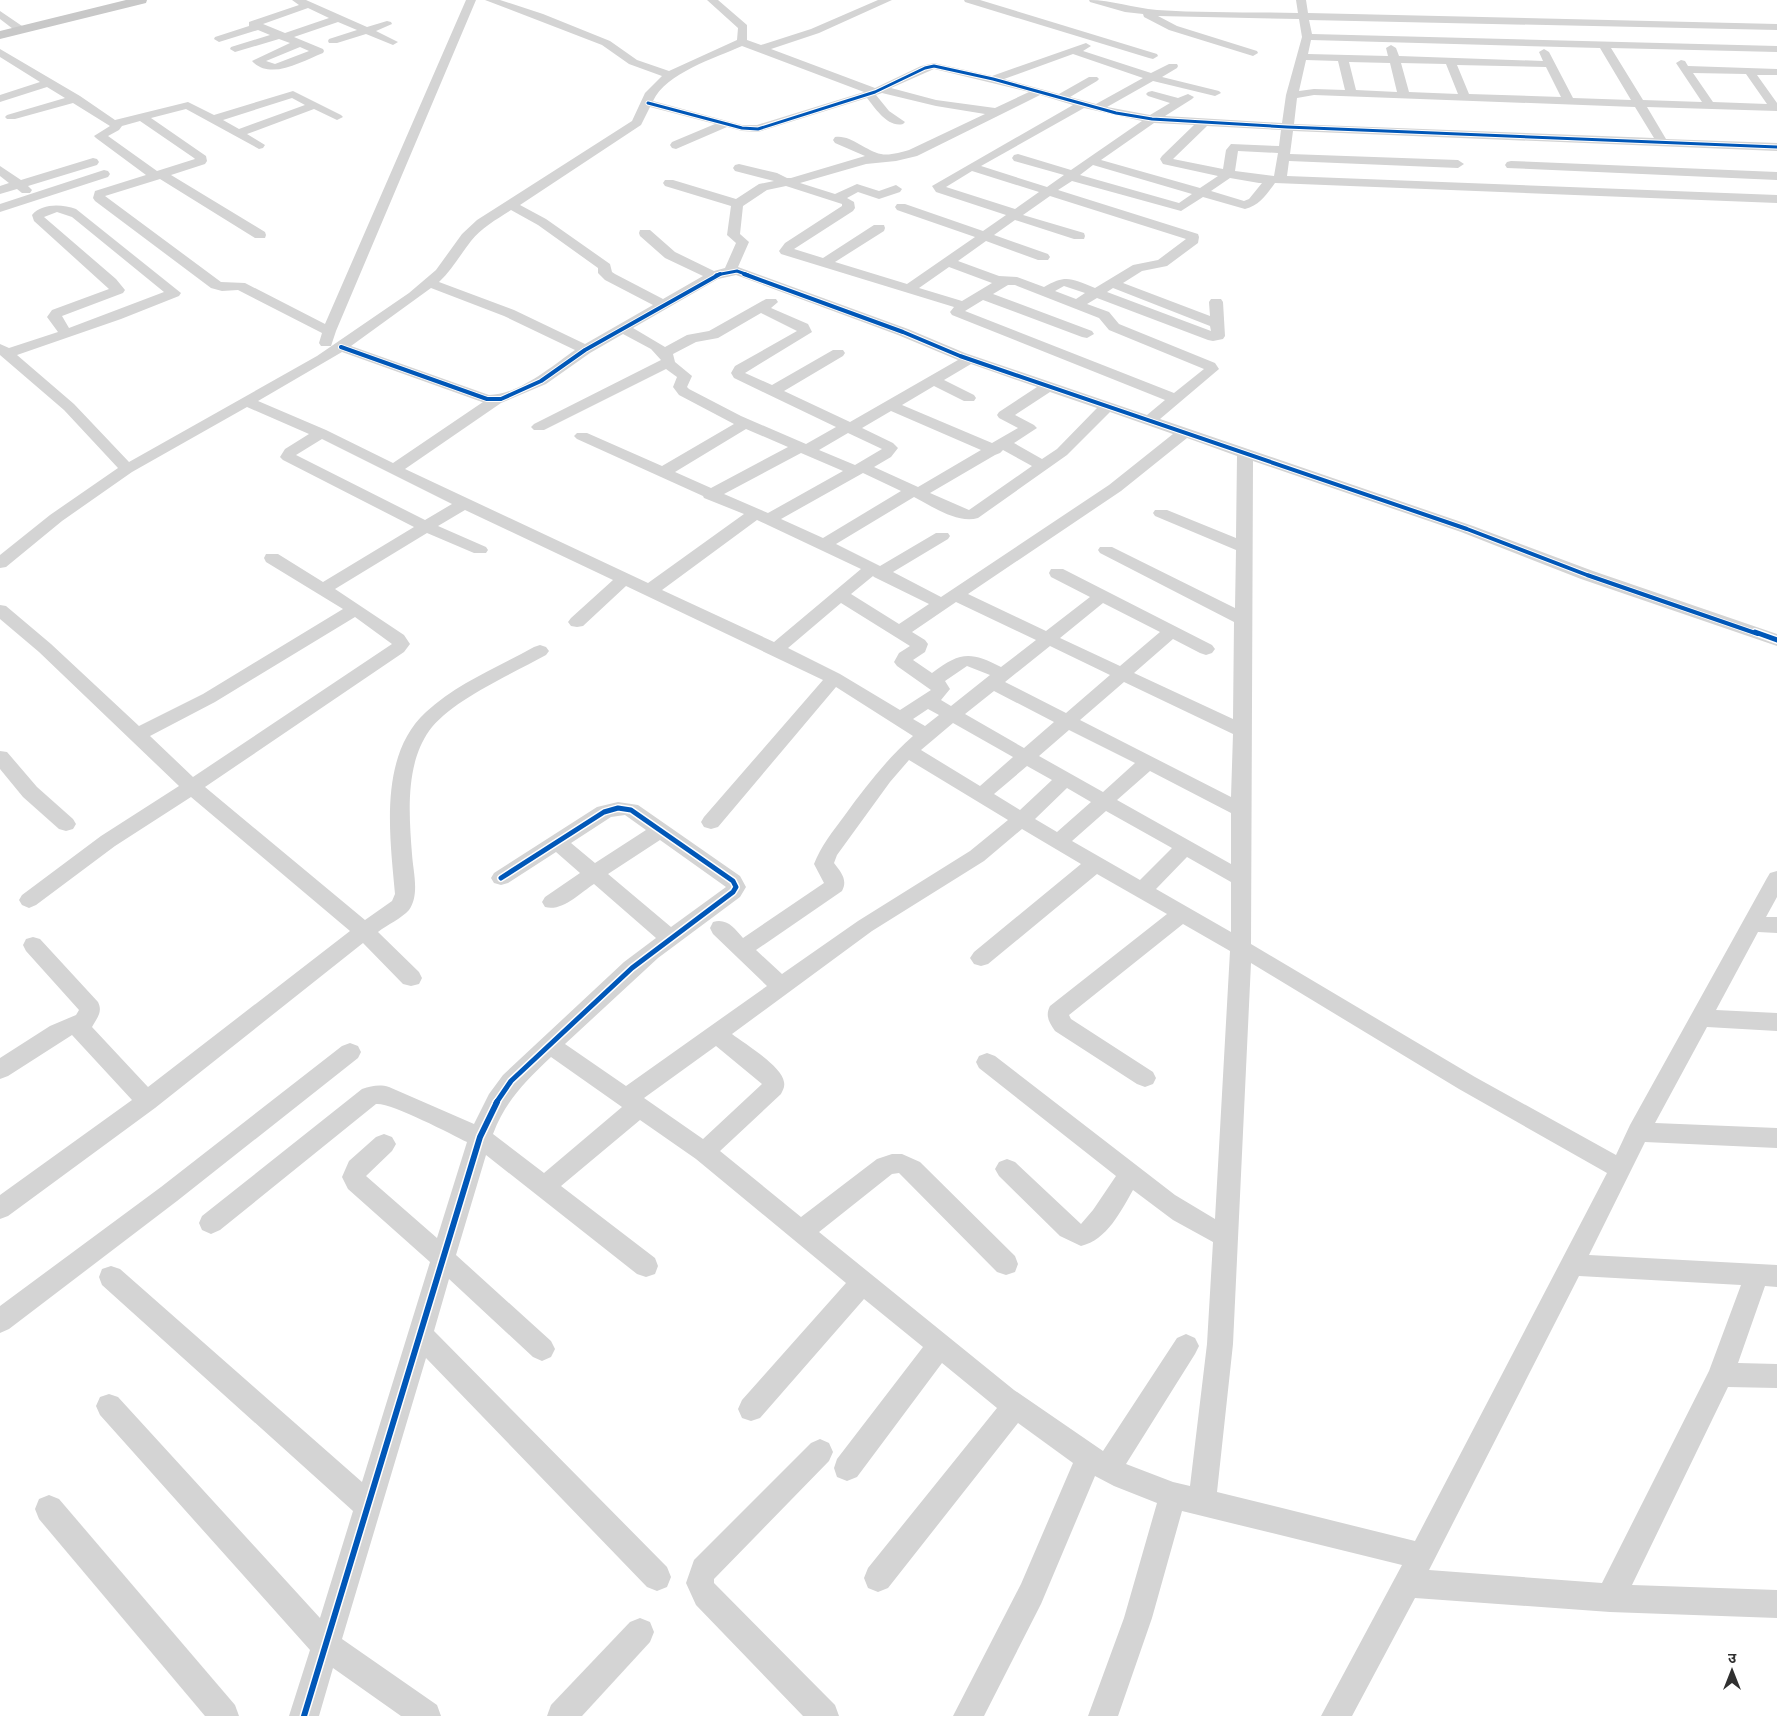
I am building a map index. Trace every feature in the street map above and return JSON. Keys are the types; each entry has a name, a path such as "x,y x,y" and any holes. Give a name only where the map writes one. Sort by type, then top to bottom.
{"main road":[{"path":"0,35 18,28 123,0"},
{"path":"0,30 18,28 141,0"}],"street":[{"path":"297,0 393,42"},
{"path":"322,359 329,331 471,0"},
{"path":"490,0 530,13 597,40 610,46 633,62 670,75"},
{"path":"712,0 744,27 742,42"},
{"path":"761,49 819,29 887,0"},
{"path":"969,0 1153,56"},
{"path":"1094,0 1125,10 1148,13 1777,27"},
{"path":"1091,161 1240,204 1250,204 1276,180 1284,153 1292,95 1308,37 1301,0"},
{"path":"300,43 257,61 269,67 276,67 320,52 300,43 252,23 308,5"},
{"path":"1148,13 1150,17 1173,28 1253,53"},
{"path":"0,14 18,28"},
{"path":"235,50 339,18"},
{"path":"333,41 387,24"},
{"path":"219,39 259,26"},
{"path":"1308,37 1777,48"},
{"path":"993,79 1074,51 1102,39"},
{"path":"1388,39 1404,95"},
{"path":"0,563 56,518 127,469 341,347 430,283 441,273 473,230 631,128 641,118 653,90 670,75 742,42 875,92 902,99 997,112"},
{"path":"1539,43 1569,101"},
{"path":"1604,45 1662,141 1684,172 1696,196"},
{"path":"1670,46 1710,106"},
{"path":"1074,51 1152,78 1215,93"},
{"path":"0,52 76,98 108,121 117,123 188,105 259,145"},
{"path":"1302,57 1550,64"},
{"path":"1343,58 1351,93"},
{"path":"1450,61 1465,97"},
{"path":"648,103 725,124 758,129 875,92 929,66 993,79 1097,108 1152,119 1662,141 1777,141"},
{"path":"1097,108 1173,66"},
{"path":"1685,69 1777,72"},
{"path":"1749,71 1776,108"},
{"path":"1059,98 1093,79"},
{"path":"0,99 50,82"},
{"path":"875,92 882,110 905,123 901,113 902,99"},
{"path":"730,271 743,242 733,235 738,204 763,187 858,162 912,153 1038,92"},
{"path":"1292,95 1307,92 1351,93 1776,108"},
{"path":"214,120 290,94 316,105 336,117"},
{"path":"909,289 1152,119 1184,100 1152,94"},
{"path":"11,117 76,98"},
{"path":"1079,236 938,188 939,185 1082,104"},
{"path":"238,133 316,105"},
{"path":"1190,120 1204,108"},
{"path":"142,117 201,159 199,162 102,193 98,196 216,285 222,287 240,286 329,331"},
{"path":"1205,121 1166,159 1167,161 1228,174 1276,180 1777,199"},
{"path":"117,123 114,128 100,136 159,175 260,235"},
{"path":"676,146 725,124"},
{"path":"1447,131 1464,186"},
{"path":"1499,133 1518,188"},
{"path":"839,140 880,158"},
{"path":"1662,141 1670,171 1682,195"},
{"path":"1718,142 1777,148"},
{"path":"1018,158 1178,207 1184,206 1228,174 1232,150 1235,147 1284,153 1458,164"},
{"path":"0,190 93,162"},
{"path":"1511,165 1777,176"},
{"path":"971,167 1193,237 1193,240 1162,263 1138,268 1077,304"},
{"path":"739,168 773,176 785,182 848,202 848,208 786,248 786,251 964,306"},
{"path":"0,170 34,197"},
{"path":"0,208 104,174"},
{"path":"669,183 738,204"},
{"path":"836,198 857,188 879,195 896,189"},
{"path":"942,222 973,200"},
{"path":"510,205 562,235 605,267 605,273 610,277 663,305"},
{"path":"901,207 1043,257"},
{"path":"4,351 66,334 174,292 69,209 56,208 41,213 38,215 38,218 118,290 57,312 54,317 66,334"},
{"path":"825,263 879,228"},
{"path":"645,233 670,255 712,276"},
{"path":"948,262 997,280 1017,281 1077,304 1104,315 1120,329 1210,366 1212,369 1208,373 1149,421"},
{"path":"396,468 496,400 541,381 585,350 712,276 730,271 909,334 970,360 1467,529 1587,576 1777,640"},
{"path":"1005,281 957,310 957,312 960,315 1175,399"},
{"path":"1044,292 1066,282 1208,336 1216,337 1218,336 1216,302"},
{"path":"430,283 479,300 541,326 585,350"},
{"path":"1112,284 1217,324"},
{"path":"539,427 665,358 692,338 713,335 790,291"},
{"path":"982,295 1087,334"},
{"path":"1055,352 1152,299"},
{"path":"650,590 762,516 859,469 886,454 890,448 742,377 738,373 738,370 803,335 805,329 760,308"},
{"path":"623,328 648,341 685,376 680,387 684,392 746,423 916,492 962,514 972,515 1044,466 1073,443 1107,406"},
{"path":"341,347 496,400"},
{"path":"4,351 70,407 127,469"},
{"path":"772,391 838,353"},
{"path":"710,495 893,406 970,360"},
{"path":"935,381 969,398"},
{"path":"824,544 1030,428 1004,415 1049,386"},
{"path":"247,402 321,433 396,468 464,504 834,678 900,718 925,736"},
{"path":"893,406 1044,466"},
{"path":"662,473 746,423"},
{"path":"901,631 1132,476 1184,432"},
{"path":"321,433 290,452 288,457 426,527 480,550"},
{"path":"582,436 710,495 824,544 876,570 1048,638 1242,731"},
{"path":"1202,1502 1220,1344 1241,947 1245,453"},
{"path":"323,589 464,504"},
{"path":"1161,513 1244,548"},
{"path":"775,650 840,595 876,570 942,536"},
{"path":"1106,550 1244,620"},
{"path":"29,900 108,841 192,788 398,648 400,641 355,609 272,558"},
{"path":"1057,573 1206,649"},
{"path":"577,622 624,578"},
{"path":"840,595 915,640 920,648 903,659 903,662 934,681 942,689 928,701 900,718"},
{"path":"742,949 835,886 834,878 824,864 828,853 884,777 908,751 1102,596"},
{"path":"137,735 208,698 355,609"},
{"path":"0,610 46,648 192,788 364,930 410,978"},
{"path":"981,795 1172,632"},
{"path":"0,1209 147,1101 364,930 401,905 405,898 400,814 407,758 412,742 422,726 436,713 463,694 540,651"},
{"path":"934,681 960,661 967,659 978,662 998,679 1068,722 1241,810"},
{"path":"711,822 834,678"},
{"path":"928,701 1241,879"},
{"path":"908,751 1095,864 1241,947 1467,1083 1621,1169"},
{"path":"0,757 30,792 66,824"},
{"path":"1058,842 1148,762"},
{"path":"544,1187 633,1103 716,1034 871,922 959,869 1021,820 1065,779"},
{"path":"304,1716 480,1137 499,1097 511,1081 632,968 733,892 736,887 733,881 631,810 615,808 604,812 501,878"},
{"path":"552,902 660,830"},
{"path":"557,842 670,938"},
{"path":"1142,891 1186,847"},
{"path":"981,958 1095,864"},
{"path":"1336,1716 1408,1583 1621,1169 1638,1132 1777,878"},
{"path":"1145,1078 1063,1024 1058,1018 1058,1012 1181,914"},
{"path":"1752,924 1777,926"},
{"path":"720,928 782,987"},
{"path":"33,945 90,1008 79,1028 147,1101"},
{"path":"1702,1018 1777,1022"},
{"path":"0,1070 58,1032 82,1022"},
{"path":"704,1152 773,1087 770,1076 716,1034"},
{"path":"550,1045 704,1152 1015,1406 1098,1463 1124,1477 1173,1495 1421,1556"},
{"path":"0,1321 169,1194 350,1052"},
{"path":"987,1062 1182,1213 1226,1237"},
{"path":"211,1223 370,1096 381,1094 480,1137 646,1266"},
{"path":"1638,1132 1777,1138"},
{"path":"384,1144 357,1168 354,1177 356,1182 443,1258 542,1349"},
{"path":"801,1232 885,1166 894,1163 904,1163 1006,1264"},
{"path":"1007,1169 1069,1229 1075,1234 1083,1235 1104,1215 1130,1174"},
{"path":"1571,1265 1767,1275 1721,1375 1610,1598"},
{"path":"111,1276 368,1506"},
{"path":"751,1409 863,1282"},
{"path":"420,1334 657,1576"},
{"path":"847,1468 940,1345"},
{"path":"968,1716 1098,1463 1186,1346"},
{"path":"1721,1375 1777,1376"},
{"path":"109,1406 325,1645 426,1716"},
{"path":"878,1578 1015,1406"},
{"path":"820,1452 704,1570 699,1579 700,1587 706,1595 824,1716"},
{"path":"1102,1716 1138,1618 1173,1495"},
{"path":"48,1509 224,1716"},
{"path":"1408,1583 1610,1598 1777,1604"},
{"path":"562,1716 640,1632"}],"cycle path":[{"path":"648,103 742,128 758,129 875,92 925,68 934,66 993,79 1116,113 1152,119 1287,127 1777,147"},
{"path":"341,347 487,399 501,399 541,381 585,350 713,276 737,271 903,332 960,356 1467,529 1587,575 1777,640"},
{"path":"304,1716 480,1137 490,1115 501,1094 511,1081 632,968 733,892 736,887 733,881 631,810 621,808 604,812 501,878"}]}
